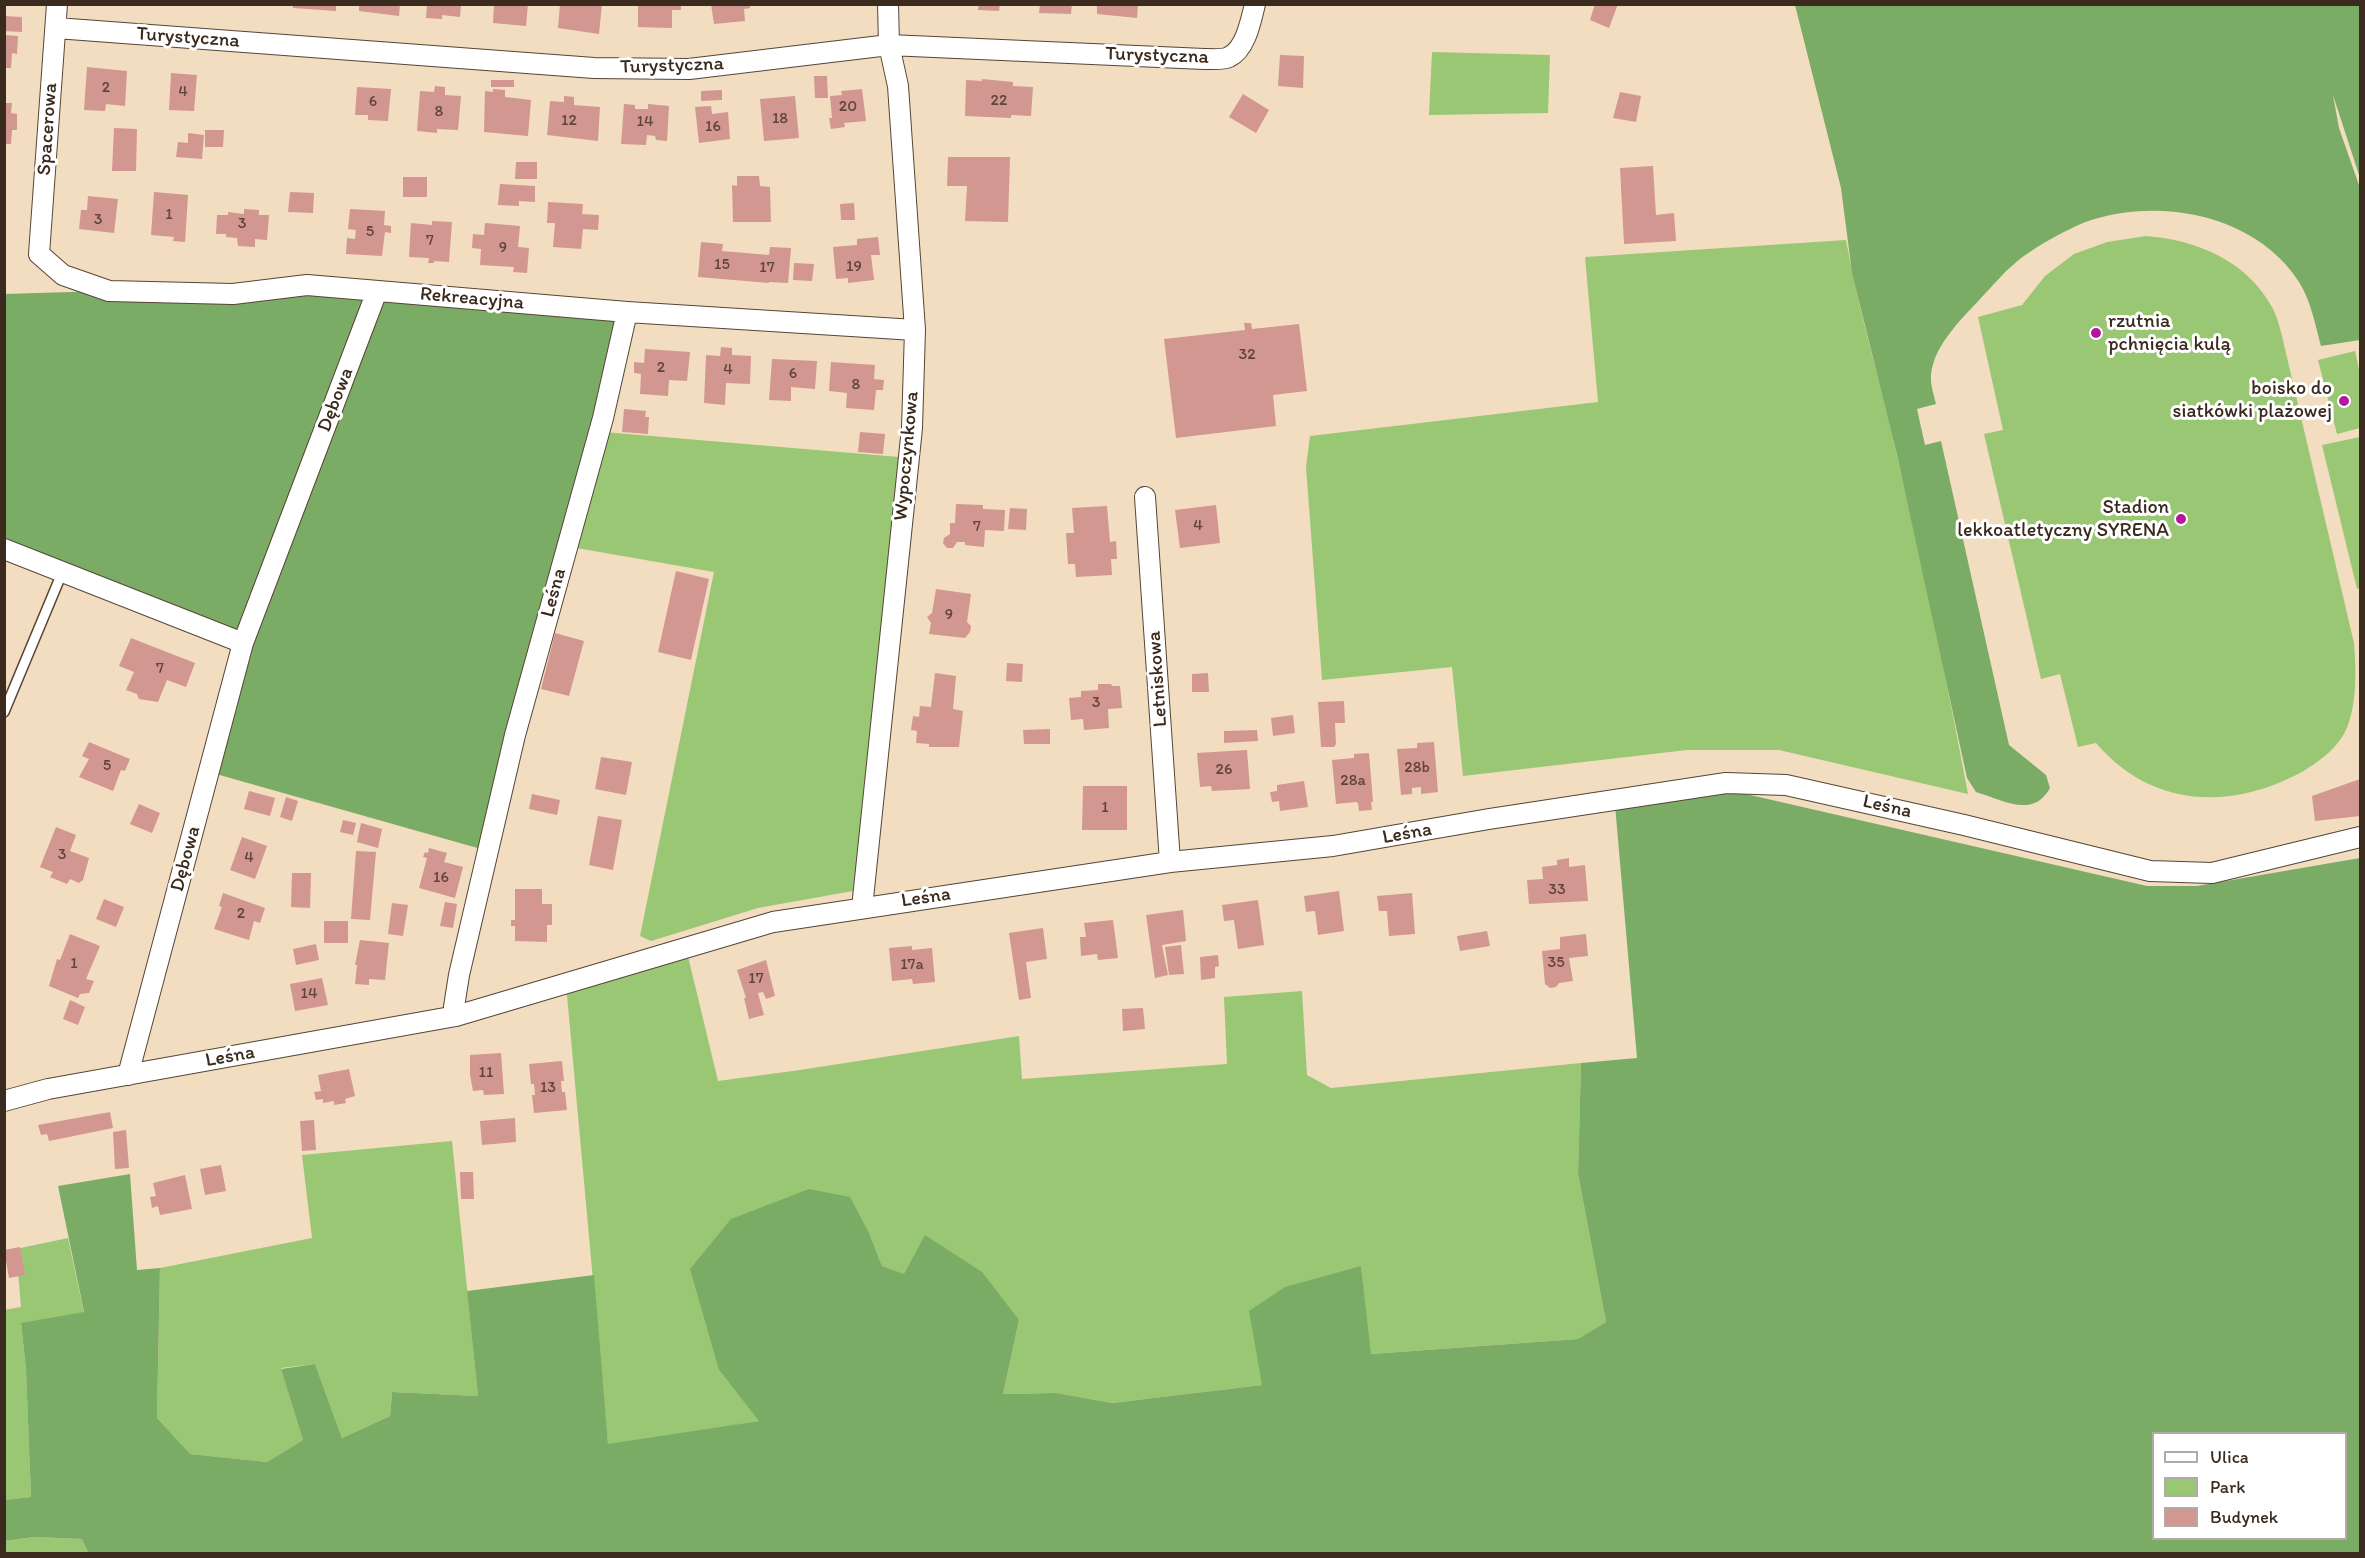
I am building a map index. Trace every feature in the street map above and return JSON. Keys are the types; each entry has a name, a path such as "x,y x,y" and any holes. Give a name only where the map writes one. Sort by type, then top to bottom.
{"street":[{"name":"Spacerowa","path":"39,254 57,4"},
{"name":"Wypoczynkowa","path":"862,908 912,428 915,330 898,86 889,45 888,4"},
{"name":"Turystyczna","path":"56,28 594,68 689,69 889,45 1188,59 1229,57 1240,46 1249,27 1255,4"},
{"name":"Rekreacyjna","path":"39,254 63,275 109,291 233,294 308,285 627,312 915,330"},
{"name":"Dębowa","path":"128,1075 243,643 377,291"},
{"name":"Leśna","path":"456,1016 454,1007 459,975 515,735 603,418 627,312"},
{"name":"Letniskowa","path":"1145,497 1170,862"},
{"path":"4,549 243,643"},
{"name":"Leśna","path":"4,1101 48,1089 456,1016 773,922 1170,862 1333,846 1490,819 1726,783 1786,785 1964,825 2150,871 2212,873 2361,837"}],"lane":[{"path":"4,712 62,573"}],"green space":[{"path":"1795,5 2360,5 2360,178 2333,95 2339,128 2360,188 2360,340 2321,346 2310,305 2299,282 2280,259 2257,240 2230,226 2202,216 2141,211 2111,215 2083,223 2028,253 2004,273 1964,316 1948,336 1935,358 1931,382 1936,404 1917,409 1925,445 1941,441 2009,745 2046,775 2050,788 2035,803 2017,805 1976,792 1967,778 1897,455 1852,273 1841,188"},
{"path":"1432,52 1550,55 1548,113 1429,115"},
{"path":"2146,236 2184,242 2219,256 2250,278 2273,309 2281,334 2354,643 2353,705 2348,725 2340,740 2321,759 2300,773 2273,785 2245,793 2218,797 2192,796 2166,791 2141,780 2118,764 2096,743 2078,747 2060,674 2041,679 1984,434 2003,430 1978,317 2022,305 2045,276 2074,254 2107,242"},
{"path":"1846,240 1916,540 1968,794 1779,750 1687,750 1463,776 1452,667 1322,680 1306,467 1310,436 1598,402 1585,257"},
{"path":"307,285 627,312 488,851 209,772 243,643 5,549 4,294"},
{"name":"boisko do siatkówki plażowej","path":"2355,351 2360,374 2360,428 2337,434 2318,360"},
{"path":"604,432 899,457 853,891 758,908 651,941 640,936 714,572 571,547"},
{"path":"2360,437 2360,588 2357,589 2322,445"},
{"path":"1724,789 2147,886 2197,886 2360,858 2360,1553 89,1554 82,1539 34,1537 5,1541 4,1500 31,1497 26,1370 21,1323 84,1312 58,1186 130,1174 137,1270 160,1268 157,1418 190,1454 267,1462 303,1440 281,1369 315,1364 342,1438 390,1416 392,1392 478,1396 467,1291 594,1275 608,1444 759,1421 719,1370 690,1269 731,1219 809,1189 850,1197 870,1235 882,1266 904,1274 925,1235 982,1272 1019,1320 1003,1394 1057,1393 1112,1403 1262,1385 1249,1311 1285,1287 1361,1266 1371,1354 1578,1339 1606,1322 1578,1174 1581,1063 1637,1058 1615,805"},
{"path":"686,948 718,1081 1019,1036 1022,1079 1227,1064 1224,997 1302,991 1307,1075 1331,1088 1581,1063 1578,1174 1606,1322 1579,1339 1370,1354 1361,1267 1262,1385 1112,1403 1057,1393 1003,1394 1019,1320 882,1266 870,1235 719,1370 760,1421 608,1445 566,984"},
{"path":"452,1141 478,1396 392,1392 390,1416 342,1438 315,1364 281,1368 303,1440 267,1462 189,1454 157,1418 160,1268 312,1238 302,1155"},
{"path":"68,1238 84,1313 21,1324 26,1370 31,1497 5,1500 4,1310 21,1307 16,1249"},
{"path":"34,1537 82,1539 89,1553 5,1553 4,1541"}],"building":[{"path":"293,4 336,4 336,11 293,8"},
{"path":"359,4 400,4 399,16 359,11"},
{"path":"427,4 461,4 460,17 442,15 442,19 426,18"},
{"path":"494,4 528,4 526,26 493,23"},
{"path":"560,4 602,4 599,34 558,28"},
{"path":"640,4 681,4 681,10 672,10 672,28 638,27 638,6"},
{"path":"711,4 750,4 750,8 744,9 745,21 714,24"},
{"path":"979,4 1000,4 999,11 978,10"},
{"path":"1040,4 1072,4 1071,14 1039,13"},
{"path":"1097,4 1138,4 1137,18 1097,14"},
{"path":"1595,4 1618,4 1609,28 1590,20"},
{"path":"4,16 22,17 22,32 4,31"},
{"path":"4,35 18,36 17,54 12,53 11,68 4,68"},
{"path":"1280,55 1304,56 1303,88 1278,86"},
{"path":"87,67 127,71 125,106 106,104 105,111 84,110"},
{"path":"171,73 197,75 194,111 169,110"},
{"path":"814,76 827,76 828,98 815,98"},
{"path":"982,79 1013,82 1013,86 1033,87 1031,116 1011,115 1011,118 965,116 966,80 982,81"},
{"path":"491,80 514,80 514,87 491,87"},
{"path":"435,86 445,87 445,95 461,96 458,130 437,129 437,133 417,131 420,91 434,92"},
{"path":"357,87 391,89 388,121 368,120 368,115 355,115"},
{"path":"493,89 505,90 505,97 531,100 528,136 484,132 485,91 493,92"},
{"path":"862,89 866,121 844,123 845,127 831,129 830,96 842,95 841,91"},
{"path":"722,90 722,100 701,101 701,91"},
{"path":"1620,92 1641,96 1636,122 1613,118"},
{"path":"1243,94 1269,110 1256,133 1229,117"},
{"path":"564,96 574,97 574,105 600,107 598,141 547,135 550,101 564,102"},
{"path":"795,96 799,138 764,141 760,99"},
{"path":"4,103 12,103 11,113 17,114 17,130 12,130 11,144 4,144"},
{"path":"624,104 635,105 635,109 648,109 648,104 669,106 667,141 656,140 655,136 647,135 646,145 621,144"},
{"path":"711,106 712,114 728,112 730,139 699,143 695,107"},
{"path":"114,128 137,129 136,171 112,171"},
{"path":"205,130 224,130 223,147 205,147"},
{"path":"188,133 204,135 202,159 176,157 178,142 188,143"},
{"path":"948,157 1010,157 1008,222 965,221 967,186 947,186"},
{"path":"516,162 537,162 537,179 515,179"},
{"path":"1653,166 1656,215 1674,213 1676,241 1624,244 1620,168"},
{"path":"737,176 759,176 760,186 770,187 771,222 733,222 732,185 737,186"},
{"path":"403,177 427,177 427,197 403,197"},
{"path":"500,184 535,186 535,202 519,201 519,206 498,205"},
{"path":"154,192 188,195 185,242 173,241 174,237 151,235"},
{"path":"290,192 314,193 313,213 288,212"},
{"path":"88,196 118,199 114,233 79,229 81,210 87,210"},
{"path":"548,202 583,204 582,214 599,215 598,230 583,229 581,249 553,247 555,223 547,223"},
{"path":"854,203 855,220 841,220 840,204"},
{"path":"244,209 259,210 259,215 269,215 267,240 255,239 255,247 238,246 237,238 226,237 226,234 216,234 217,215 228,215 228,212 244,214"},
{"path":"350,209 385,211 384,225 391,226 391,233 385,232 382,256 346,254 347,238 355,239 356,230 348,229"},
{"path":"432,221 452,222 449,262 428,263 429,258 409,257 411,223 432,225"},
{"path":"485,223 520,226 518,247 529,248 527,273 513,272 514,267 480,265 481,249 472,248 473,234 484,235"},
{"path":"878,237 880,255 871,255 874,280 848,283 848,278 836,279 833,247 857,245 857,239"},
{"path":"701,242 723,244 722,251 769,255 770,247 791,248 788,283 698,277"},
{"path":"794,263 814,264 812,281 793,280"},
{"path":"1244,323 1251,323 1252,329 1299,324 1307,391 1273,395 1276,426 1176,438 1164,339 1245,330"},
{"path":"721,347 732,348 732,355 751,356 750,384 726,383 725,405 704,403 706,355 720,356"},
{"path":"645,349 690,352 687,381 669,380 668,396 640,394 641,374 634,373 634,362 644,363"},
{"path":"772,359 817,361 815,389 791,387 791,401 769,400"},
{"path":"831,362 875,365 874,379 884,380 883,390 876,390 874,410 846,408 847,393 829,391"},
{"path":"624,409 646,411 645,417 649,417 648,434 622,432"},
{"path":"860,432 885,434 883,454 858,452"},
{"path":"956,504 983,505 983,509 1005,510 1004,531 985,530 984,547 957,542 953,548 947,548 943,543 944,538 950,534 950,523 955,523"},
{"path":"1216,505 1220,543 1180,548 1175,510"},
{"path":"1107,506 1110,542 1116,541 1117,559 1111,559 1112,575 1076,577 1075,564 1068,564 1066,533 1074,533 1072,508"},
{"path":"1010,508 1027,509 1026,530 1008,529"},
{"path":"676,571 709,579 691,660 658,652"},
{"path":"936,589 971,594 967,622 971,626 965,638 929,634 931,623 927,617 932,613"},
{"path":"555,633 584,641 569,696 541,689"},
{"path":"131,638 195,663 186,687 167,680 158,702 139,699 137,694 126,690 134,672 119,666"},
{"path":"1007,663 1023,664 1022,682 1006,681"},
{"path":"935,673 956,676 953,709 963,711 959,747 929,747 929,744 916,743 917,731 911,730 913,716 919,717 920,706 931,707"},
{"path":"1208,673 1209,692 1192,692 1192,674"},
{"path":"1098,684 1120,686 1122,708 1108,709 1109,728 1084,730 1083,719 1071,720 1069,698 1081,697 1081,691 1098,690"},
{"path":"1344,701 1345,723 1335,723 1336,744 1334,747 1321,747 1318,702"},
{"path":"1293,715 1295,733 1273,736 1271,718"},
{"path":"1050,729 1050,744 1024,744 1023,730"},
{"path":"1257,730 1258,741 1224,743 1224,731"},
{"path":"89,742 130,759 125,771 121,770 113,791 79,777 89,759 82,756"},
{"path":"1434,742 1438,792 1421,794 1421,787 1412,788 1412,794 1401,795 1397,749 1417,748 1417,743"},
{"path":"1247,750 1250,789 1212,791 1211,786 1200,787 1197,753"},
{"path":"1369,753 1372,810 1359,811 1356,802 1336,804 1332,760 1354,758 1354,754"},
{"path":"601,757 632,762 626,795 595,789"},
{"path":"2360,779 2360,816 2315,821 2312,796"},
{"path":"1304,781 1308,807 1280,811 1279,801 1272,802 1270,792 1277,791 1277,785"},
{"path":"1083,786 1127,786 1127,830 1082,830"},
{"path":"249,791 275,798 270,816 244,809"},
{"path":"532,794 560,800 557,815 529,809"},
{"path":"286,797 298,801 292,821 280,817"},
{"path":"139,804 160,813 152,833 130,824"},
{"path":"598,816 622,820 613,870 589,865"},
{"path":"343,820 356,823 353,835 340,832"},
{"path":"361,823 382,829 378,848 357,842"},
{"path":"56,827 76,835 70,851 89,858 83,880 79,883 70,879 67,884 50,877 53,872 40,867"},
{"path":"242,837 267,846 255,879 230,870"},
{"path":"429,848 447,853 444,862 463,867 455,898 419,888 427,858 423,857 425,852 428,853"},
{"path":"356,851 376,852 370,920 351,919"},
{"path":"1569,858 1569,867 1585,865 1588,901 1529,904 1527,880 1543,879 1542,867 1557,865 1557,860"},
{"path":"292,873 311,873 310,908 291,907"},
{"path":"515,889 542,889 542,904 552,904 552,925 547,925 547,942 515,941 515,926 511,926 511,920 515,920"},
{"path":"1339,891 1344,931 1318,935 1315,911 1306,912 1304,896"},
{"path":"223,893 265,908 260,923 254,921 249,940 214,929 222,907 219,906"},
{"path":"1412,893 1415,934 1389,936 1387,911 1379,911 1377,896"},
{"path":"104,899 124,907 116,927 96,919"},
{"path":"1258,900 1264,945 1238,949 1234,920 1224,921 1222,905"},
{"path":"445,902 457,904 453,928 440,926"},
{"path":"392,903 408,905 403,936 388,934"},
{"path":"1183,910 1186,941 1162,945 1168,975 1155,978 1146,915"},
{"path":"1113,920 1118,958 1098,960 1097,954 1081,956 1080,937 1086,937 1084,923"},
{"path":"324,921 348,921 348,943 324,943"},
{"path":"1043,928 1047,959 1026,962 1031,998 1019,1000 1009,933"},
{"path":"1487,931 1490,946 1460,951 1457,936"},
{"path":"70,934 100,946 86,979 94,981 89,993 80,994 78,998 49,986 57,959 60,960"},
{"path":"1586,934 1588,956 1569,958 1573,981 1559,983 1556,987 1550,988 1545,984 1542,951 1560,949 1560,937"},
{"path":"360,940 389,943 385,980 369,979 369,985 355,984 357,965 355,965"},
{"path":"316,944 319,960 296,965 293,949"},
{"path":"1181,945 1184,974 1169,975 1165,947"},
{"path":"912,946 912,950 932,948 935,982 913,984 912,979 892,981 889,948"},
{"path":"1218,955 1219,966 1215,967 1215,978 1201,980 1200,957"},
{"path":"766,960 775,996 766,999 763,992 758,993 764,1015 749,1019 744,998 746,998 737,970"},
{"path":"322,978 328,1005 295,1011 290,984"},
{"path":"70,1000 85,1007 78,1025 63,1019"},
{"path":"1143,1008 1145,1029 1123,1031 1122,1009"},
{"path":"501,1053 504,1094 484,1095 483,1090 473,1091 470,1055"},
{"path":"562,1061 564,1081 561,1081 562,1092 565,1092 567,1110 534,1113 532,1095 535,1095 534,1084 531,1084 529,1064"},
{"path":"349,1069 355,1096 345,1099 346,1103 334,1105 334,1101 323,1103 323,1099 316,1100 314,1092 321,1091 318,1075"},
{"path":"110,1112 113,1128 49,1141 47,1134 41,1135 38,1125"},
{"path":"515,1118 516,1142 482,1145 480,1121"},
{"path":"314,1120 316,1150 302,1151 300,1121"},
{"path":"126,1130 129,1168 115,1169 113,1132"},
{"path":"221,1165 226,1191 205,1195 200,1169"},
{"path":"460,1172 473,1172 474,1199 461,1199"},
{"path":"185,1175 192,1209 160,1215 158,1206 152,1208 150,1197 156,1196 153,1183"},
{"path":"20,1247 25,1275 9,1278 4,1250"}],"place":[{"name":"rzutnia pchnięcia kulą","path":"2096,333"},
{"name":"boisko do siatkówki plażowej","path":"2344,401"},
{"name":"Stadion lekkoatletyczny SYRENA","path":"2181,519"}]}
